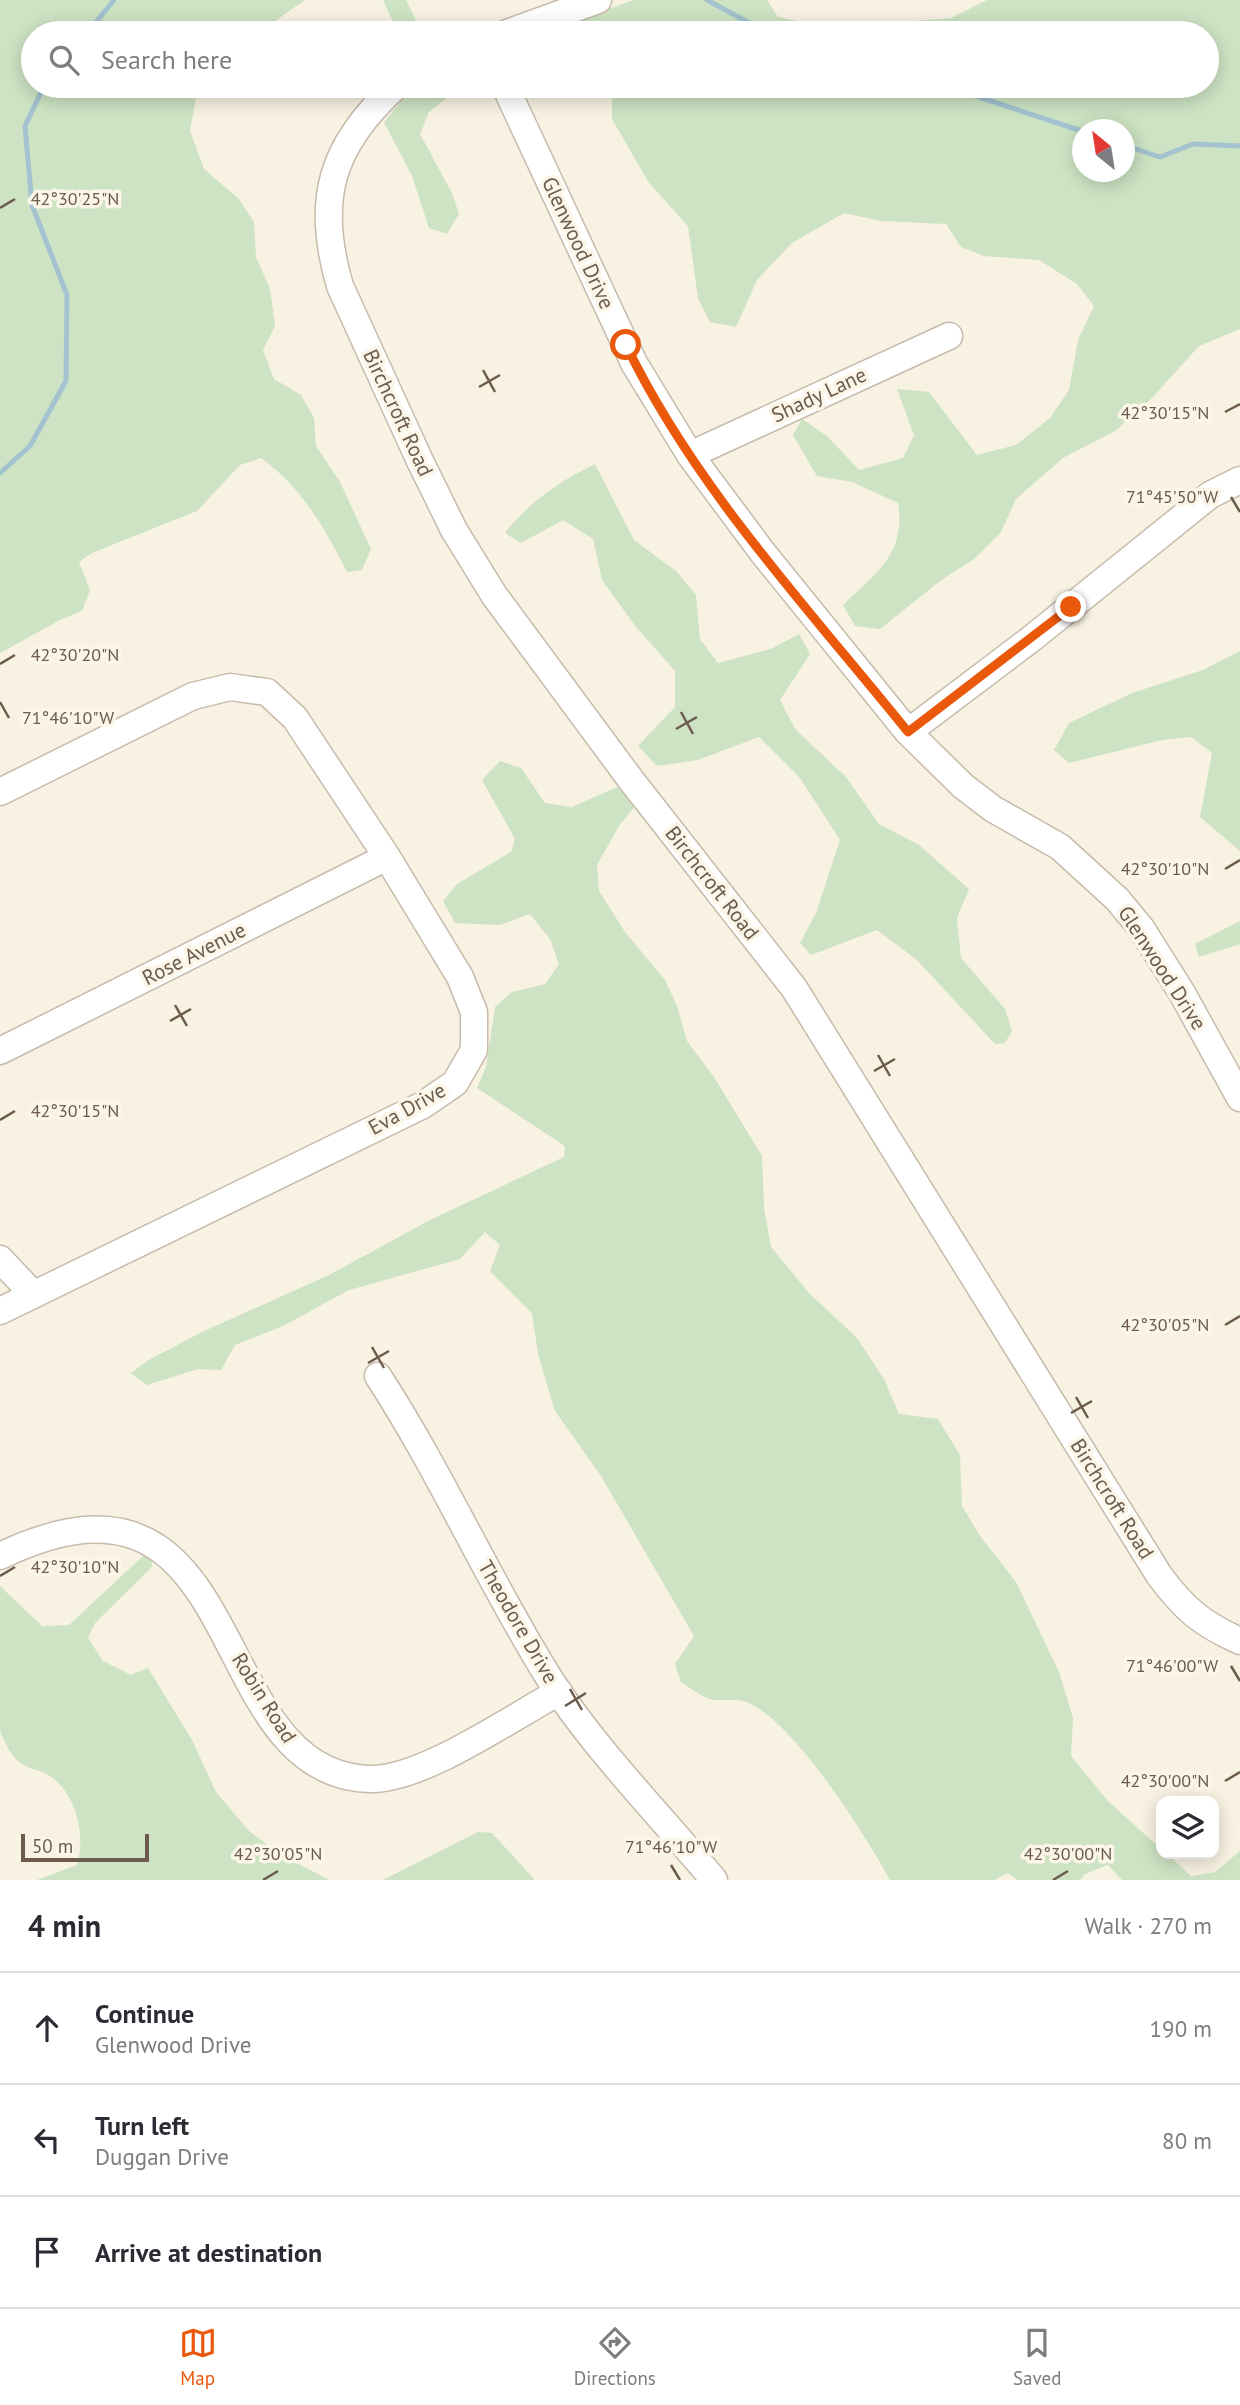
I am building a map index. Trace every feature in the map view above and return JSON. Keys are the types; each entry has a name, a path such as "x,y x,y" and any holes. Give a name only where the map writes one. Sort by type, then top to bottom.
{"street":[{"path":"540,21 598,0"},
{"name":"Birchcroft Road","path":"383,98 349,139 334,174 327,211 329,250 356,321 454,530 515,627 794,988 1159,1575 1182,1606 1212,1629 1240,1641"},
{"name":"Glenwood Drive","path":"511,98 634,363 690,455 763,553 908,732 963,786 993,809 1060,848 1117,898 1141,928 1175,982 1240,1098"},
{"name":"Shady Lane","path":"690,455 949,336"},
{"path":"908,732 1031,639 1210,495 1240,480"},
{"name":"Eva Drive","path":"0,792 193,696 230,687 267,692 295,718 387,857 460,977 474,1012 474,1050 455,1083 423,1105 0,1311"},
{"name":"Rose Avenue","path":"0,1051 387,857"},
{"path":"0,1259 33,1294"},
{"name":"Theodore Drive","path":"378,1376 417,1436 489,1572 559,1692 714,1880"},
{"name":"Robin Road","path":"0,1556 36,1539 72,1530 111,1530 147,1541 178,1564 202,1593 277,1727 302,1756 336,1773 374,1779 411,1772 559,1692"}],"green space":[{"path":"0,0 305,0 275,21 21,21 21,98 196,98 190,131 204,169 239,199 254,222 256,257 270,289 275,326 263,350 274,379 301,395 314,418 316,446 340,482 371,549 362,570 347,572 321,525 300,495 261,458 240,465 197,511 92,553 79,562 90,590 82,611 0,653"},
{"path":"383,0 406,0 416,21 393,21"},
{"path":"633,0 767,0 778,17 797,21 576,21"},
{"path":"987,0 1240,0 1240,329 1199,346 1151,399 1115,431 1063,458 1016,499 1001,532 974,559 940,581 880,629 855,626 843,605 877,572 893,549 898,536 898,503 852,482 817,476 793,435 802,419 827,436 859,470 903,458 914,435 897,389 929,392 977,455 1016,445 1050,418 1069,390 1078,340 1094,306 1077,284 1039,260 984,256 961,247 946,224 881,221 844,213 792,243 757,280 736,327 710,322 698,299 688,226 649,183 612,119 612,98 1219,98 1219,21 914,21 951,18"},
{"path":"447,98 429,112 420,134 452,193 459,214 447,234 429,228 412,176 384,122 403,99"},
{"path":"595,464 634,540 676,571 696,595 700,639 718,663 771,649 799,634 810,654 780,700 795,729 846,777 879,824 919,845 969,889 957,918 961,958 1005,1009 1012,1031 1005,1043 995,1044 917,960 877,930 811,955 800,943 816,913 840,840 800,778 759,737 698,760 657,766 638,746 675,707 675,671 636,627 602,580 593,539 563,520 521,543 505,533 546,493"},
{"path":"1240,651 1240,851 1200,817 1212,753 1191,737 1162,740 1069,763 1054,750 1069,723 1132,693 1203,670"},
{"path":"500,761 521,768 545,803 572,807 624,784 636,805 619,826 597,865 599,891 625,932 665,980 677,1006 687,1041 714,1077 762,1156 764,1208 771,1247 809,1293 857,1338 884,1379 899,1414 938,1419 960,1455 962,1506 980,1536 1016,1582 1059,1672 1073,1718 1071,1756 1108,1801 1156,1844 1156,1859 1172,1859 1191,1876 1215,1872 1240,1851 1240,1880 1122,1880 1108,1865 1085,1874 1080,1880 1018,1880 1007,1873 995,1880 890,1880 826,1780 785,1730 764,1712 746,1702 710,1699 681,1682 675,1664 694,1636 601,1476 555,1411 538,1354 532,1313 490,1271 500,1245 485,1232 460,1259 349,1290 283,1326 235,1345 221,1370 198,1369 147,1385 131,1373 147,1361 202,1332 329,1275 430,1220 564,1157 565,1146 477,1088 486,1067 495,1007 512,992 545,984 559,964 550,939 530,914 500,925 455,923 443,901 457,884 511,852 515,839 482,780"},
{"path":"1240,921 1240,944 1199,957 1195,944"},
{"path":"143,1556 151,1557 152,1567 95,1623 88,1638 103,1661 131,1675 148,1668 192,1740 216,1792 249,1831 282,1855 329,1880 37,1880 77,1865 80,1829 73,1805 59,1784 50,1776 16,1760 0,1731 0,1586 42,1626 69,1625"},
{"path":"478,1832 492,1833 535,1880 383,1880"}],"waterway":[{"path":"97,21 114,0"},
{"path":"707,0 746,21"},
{"path":"0,473 30,446 66,381 67,295 32,205 25,126 38,98"},
{"path":"982,98 1072,128"},
{"path":"1135,149 1160,157 1193,144 1240,146"}],"route":[{"path":"626,345 634,363 690,455 763,553 908,732 1071,607"}]}
